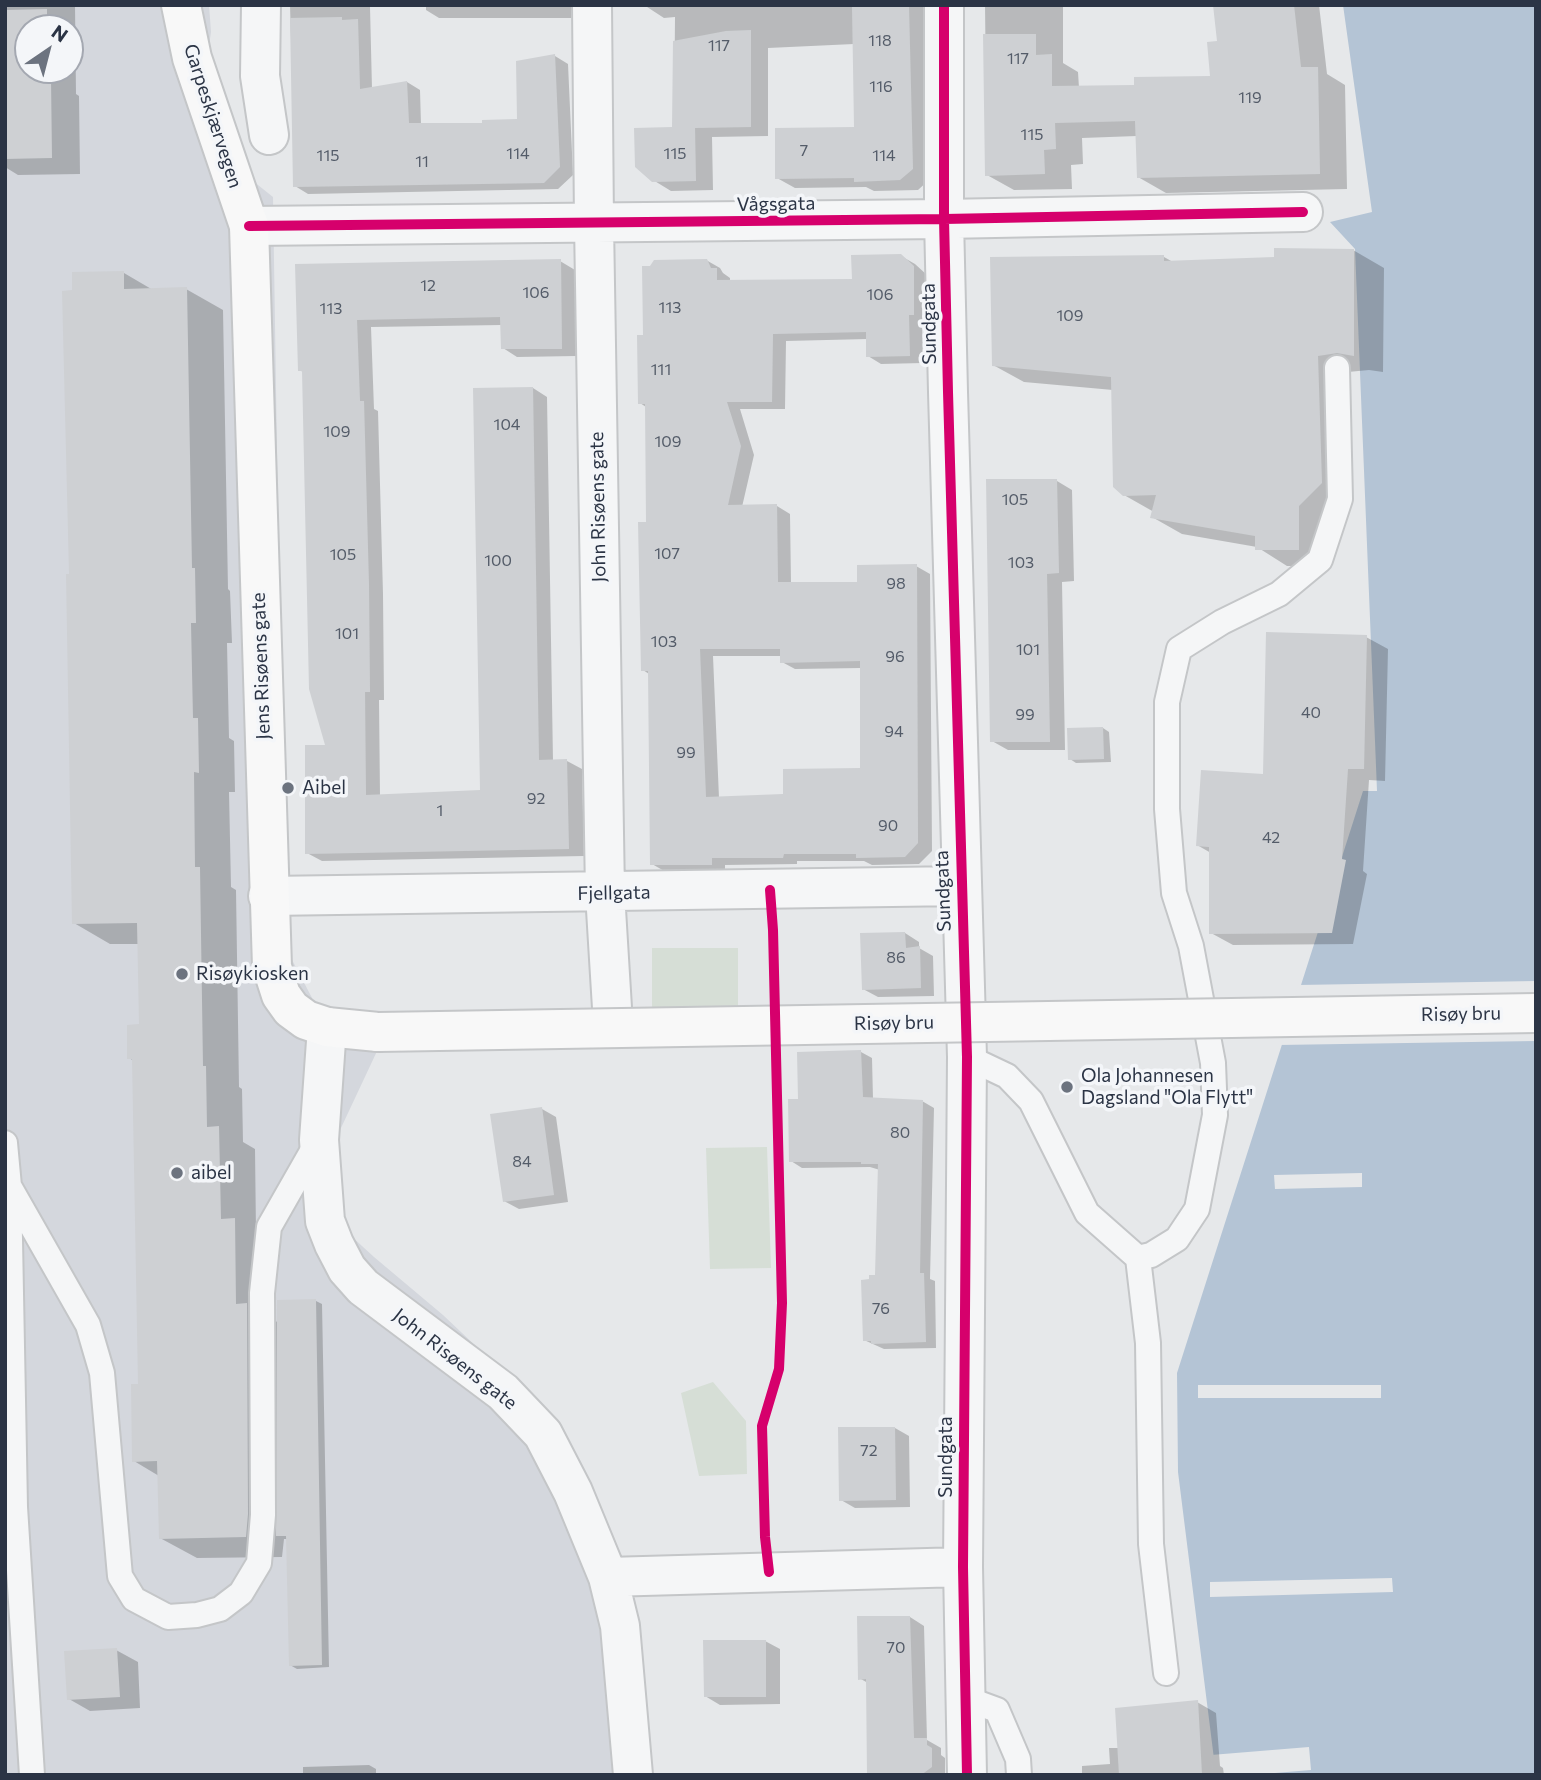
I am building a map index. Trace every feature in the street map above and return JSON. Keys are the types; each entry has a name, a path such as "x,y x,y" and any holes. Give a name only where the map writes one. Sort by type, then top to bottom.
{"main road":[{"name":"Garpeskjærvegen","path":"181,5 192,58 249,226"},
{"name":"Jens Risøens gate","path":"249,226 272,967 276,982 291,1009 306,1020 327,1027 378,1032"},
{"name":"Risøy bru","path":"378,1032 1536,1013"}],"street":[{"path":"261,5 261,76 270,135"},
{"name":"John Risøens gate","path":"592,5 605,893 612,1008"},
{"name":"Sundgata","path":"943,5 944,219 967,1057 963,1567 967,1775"},
{"name":"Vågsgata","path":"249,226 944,219 1303,212"},
{"name":"Fjellgata","path":"268,897 961,886"},
{"name":"John Risøens gate","path":"327,1027 319,1140 325,1222 347,1269 363,1287 503,1392 543,1434 573,1492 608,1577 620,1626 632,1775"},
{"path":"608,1577 963,1567"}],"lane":[{"path":"1138,1258 1151,1255 1177,1239 1197,1209 1215,1115 1213,1063 1193,959 1174,893 1167,809 1167,702 1179,649 1222,622 1279,594 1320,560 1340,499 1337,368"},
{"path":"967,1057 1007,1076 1031,1101 1087,1213 1138,1258 1148,1343 1151,1544 1166,1673"},
{"path":"9,1186 88,1325 102,1373 120,1576 134,1599 168,1617 197,1615 220,1609 242,1593 259,1563 263,1516 262,1293 269,1227 319,1140"},
{"path":"5,1143 9,1186 10,1508 32,1775"},
{"path":"967,1699 997,1710 1018,1759 1019,1775"}],"shaded area":[{"path":"5,5 209,5 211,32 204,80 228,161 273,197 280,937 321,1015 386,1032 318,1177 326,1213 443,1315 556,1422 650,1775 5,1775"},
{"path":"652,948 738,948 738,1020 652,1020"},
{"path":"767,1147 771,1268 710,1269 706,1148"},
{"path":"713,1382 746,1421 747,1474 699,1476 681,1393"}],"water":[{"path":"1343,5 1536,5 1536,1775 1216,1775 1178,1472 1177,1373 1363,791 1377,791 1355,249 1330,222 1372,212"}],"pier":[{"path":"1536,981 1536,1041 1278,1045 1298,985"},
{"path":"1362,1173 1362,1187 1275,1189 1274,1175"},
{"path":"1198,1385 1381,1385 1381,1398 1198,1398"},
{"path":"1392,1578 1393,1592 1210,1597 1210,1582"},
{"path":"1309,1747 1311,1770 1213,1775 1211,1755"}],"building":[{"path":"1213,5 1294,5 1301,67 1318,67 1320,174 1137,178 1135,121 1055,123 1056,149 1044,150 1045,174 985,176 983,34 1036,34 1036,55 1052,54 1052,86 1134,85 1134,77 1210,76 1207,42 1217,41"},
{"path":"852,6 909,6 913,169 900,180 854,182 854,178 775,179 775,128 854,127"},
{"path":"47,9 47,14 14,14 14,84 51,84 52,158 5,159 5,10"},
{"path":"342,17 342,20 358,19 360,89 407,81 409,123 482,123 482,120 517,119 516,61 555,54 560,167 544,183 293,187 290,18"},
{"path":"751,30 751,127 695,128 696,181 652,182 635,167 634,128 672,127 673,41 726,31"},
{"path":"1274,248 1354,249 1354,356 1337,353 1318,356 1322,483 1299,506 1299,550 1255,550 1255,536 1150,518 1156,495 1123,496 1113,487 1111,377 992,366 990,257 1164,255 1164,261 1274,257"},
{"path":"901,254 914,266 914,315 909,315 910,356 866,357 866,332 773,334 772,402 727,402 741,446 728,505 777,504 778,582 857,582 857,565 917,564 918,843 905,857 856,858 856,854 784,854 783,858 712,858 712,865 650,865 648,671 641,671 638,522 646,522 645,404 638,404 637,335 643,335 642,266 650,266 654,260 707,259 711,268 717,268 717,280 852,279 851,255","holes":["700,649 780,649 780,663 860,661 860,768 783,769 783,794 706,797"]},
{"path":"561,259 562,349 501,349 500,317 357,320 360,401 364,401 369,585 370,692 365,692 366,795 480,790 473,388 533,387 539,760 567,759 569,849 305,854 305,745 325,745 309,689 302,371 298,371 295,264"},
{"path":"124,271 124,289 187,287 192,568 195,568 196,623 191,623 193,718 198,718 199,773 194,772 195,867 200,867 203,1066 206,1066 207,1127 219,1126 221,1219 235,1218 236,1304 247,1303 246,1537 159,1539 157,1461 132,1462 131,1384 138,1384 132,1059 127,1059 127,1025 139,1024 137,923 72,924 66,574 69,574 62,291 72,290 72,272"},
{"path":"986,479 1057,479 1059,573 1047,574 1050,742 990,742"},
{"path":"1266,632 1367,635 1364,769 1348,769 1342,859 1346,860 1332,933 1209,934 1209,847 1196,846 1201,770 1263,774"},
{"path":"1103,727 1104,759 1068,760 1067,728"},
{"path":"905,932 906,948 920,946 921,988 862,990 860,933"},
{"path":"861,1050 863,1097 923,1100 920,1273 924,1273 926,1342 871,1344 871,1341 863,1341 861,1280 875,1275 878,1164 789,1162 788,1099 798,1099 797,1052"},
{"path":"542,1107 554,1195 503,1202 490,1114"},
{"path":"316,1299 322,1665 289,1666 286,1536 276,1536 277,1300"},
{"path":"838,1427 895,1427 896,1500 839,1501"},
{"path":"857,1616 910,1616 914,1738 927,1738 927,1745 932,1748 932,1767 921,1775 867,1775 866,1679 858,1680"},
{"path":"703,1640 766,1640 766,1697 704,1697"},
{"path":"117,1648 120,1697 67,1700 64,1651"},
{"path":"1198,1700 1202,1775 1119,1775 1115,1708"}],"cycle path":[{"path":"944,5 944,219 967,1057 963,1567 967,1775"},
{"path":"249,226 944,219 1303,212"},
{"path":"769,1572 765,1537 762,1426 779,1369 782,1303 770,890"}],"place":[{"name":"Aibel","path":"288,788"},
{"name":"Risøykiosken","path":"182,974"},
{"name":"Ola Johannesen Dagsland \"Ola Flytt\"","path":"1067,1087"},
{"name":"aibel","path":"177,1173"}]}
